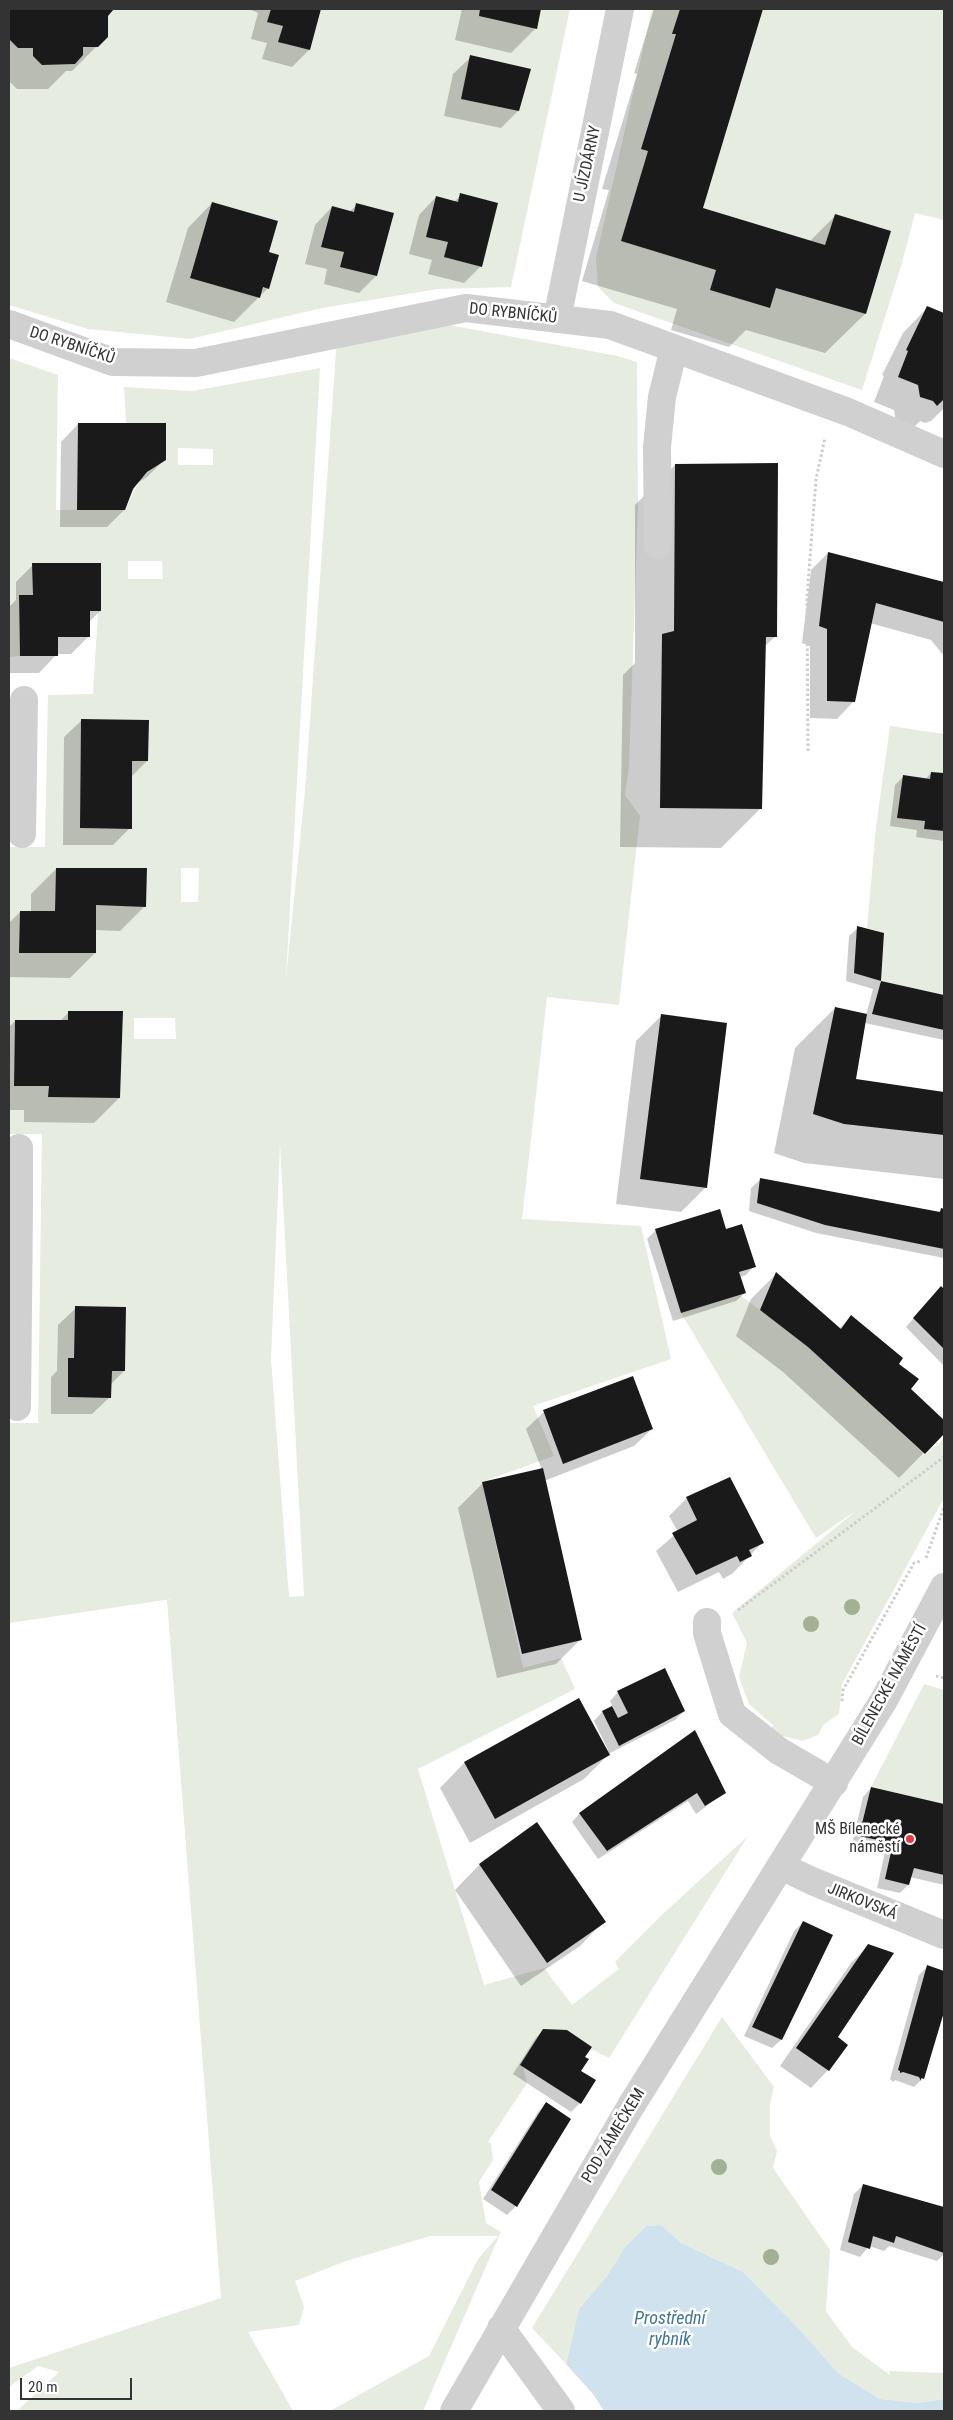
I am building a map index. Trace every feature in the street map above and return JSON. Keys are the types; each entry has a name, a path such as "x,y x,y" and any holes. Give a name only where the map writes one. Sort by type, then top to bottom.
{"street":[{"name":"U JÍZDÁRNY","path":"557,319 620,9"},
{"name":"DO RYBNÍČKŮ","path":"9,324 113,362 196,364 466,308 610,325 833,406 944,454"},
{"path":"658,545 657,447 662,397 674,348"},
{"path":"22,834 16,769 24,700"},
{"path":"17,1407 14,1206 19,1148"},
{"name":"BÍLENECKÉ NÁMĚSTÍ","path":"781,1866 884,1700 944,1587"},
{"path":"707,1627 732,1714 780,1751 834,1783"},
{"name":"JIRKOVSKÁ","path":"781,1866 812,1881 944,1935"},
{"name":"POD ZÁMEČKEM","path":"454,2411 631,2106 781,1866"},
{"path":"501,2328 561,2411"}],"path":[{"path":"808,751 808,587 816,479 833,406"},
{"path":"707,1627 944,1457"},
{"path":"927,1558 944,1507"}],"shaded area":[{"path":"114,9 271,9 267,22 283,26 279,42 310,50 321,9 570,9 511,287 438,289 322,308 190,339 88,329 9,305 9,39 18,48 33,48 33,56 42,65 74,64 83,55 83,47 98,47 108,37 108,16","holes":["461,194 498,203 482,267 445,257 448,242 426,237 436,196 458,202","212,202 278,221 269,252 278,255 260,298 190,277","356,203 394,213 377,276 340,267 344,252 321,246 332,206 354,212"]},
{"path":"652,9 680,9 673,33 676,34 641,149 648,151 621,241 716,270 711,290 770,308 776,288 866,314 891,231 835,214 825,245 703,208 763,9 944,9 944,220 915,213 902,263 862,390 614,303 598,287 596,258"},
{"path":"443,324 618,356 637,362 638,509 629,766 625,795 640,816 619,1005 547,997 522,1219 641,1226 671,1359 533,1406 554,1456 482,1482 523,1668 561,1658 575,1689 418,1769 484,1985 544,1968 572,2005 619,1969 615,1962 665,1912 748,1836 609,2058 591,2049 592,2047 567,2030 523,2066 527,2083 488,2142 491,2143 493,2160 479,2182 486,2223 501,2232 423,2411 330,2411 429,2356 478,2259 498,2236 430,2236 346,2261 295,2281 304,2307 299,2325 248,2332 293,2411 17,2411 59,2372 38,2366 9,2387 9,2368 221,2298 167,1600 172,1599 9,1623 9,1423 38,1423 42,1134 9,1134 9,847 45,847 48,695 93,694 101,563 33,564 33,595 19,595 20,656 9,657 9,358 58,375 56,510 125,509 140,480 166,457 126,423 124,387 192,391 320,368 286,978 305,791 337,338","holes":["178,448 213,449 213,465 178,465","128,561 162,561 163,579 128,579","81,719 149,720 148,761 132,761 131,829 80,828","56,868 147,869 146,906 96,905 96,953 19,952 20,911 55,911","181,868 199,868 198,902 181,902","68,1011 123,1011 120,1098 49,1097 49,1086 14,1086 15,1020 68,1020","134,1018 175,1018 176,1039 134,1039","280,1144 304,1596 289,1597 271,1359","75,1306 126,1307 125,1371 112,1371 111,1398 68,1397 68,1359 74,1358"]},
{"path":"890,726 944,734 944,773 931,772 930,779 903,776 897,817 925,821 924,829 944,831 944,995 881,981 884,933 867,928 876,827"},
{"path":"740,1295 808,1347 925,1455 944,1439 944,1498 842,1684 839,1714 824,1724 818,1735 803,1741 770,1733 773,1725 749,1704 739,1677 747,1643 732,1613 857,1510 816,1538 681,1313"},
{"path":"924,1684 944,1690 944,1804 871,1787"},
{"path":"722,2017 774,2087 770,2104 770,2136 777,2151 773,2168 830,2250 826,2311 852,2347 890,2375 889,2371 944,2373 944,2399 918,2403 880,2399 838,2373 801,2331 743,2272 681,2243 661,2225 646,2226 625,2247 607,2276 579,2309 566,2364 532,2328"}],"water":[{"name":"Prostřední rybník","path":"661,2225 681,2243 743,2272 801,2331 838,2373 880,2399 918,2403 944,2399 944,2411 604,2411 593,2394 566,2364 579,2309 607,2276 625,2247 646,2226"}],"building":[{"path":"9,9 114,9 108,16 108,37 98,47 83,47 83,55 75,64 42,65 33,56 33,48 18,48 9,39"},
{"path":"271,9 321,9 310,50 278,42 283,26 267,22"},
{"path":"480,9 541,9 537,29 479,16"},
{"path":"680,9 763,9 703,208 825,245 835,214 891,231 866,314 776,288 770,308 710,290 716,270 621,241 648,151 641,149 676,34 672,34"},
{"path":"470,55 531,69 519,111 461,99"},
{"path":"460,193 498,203 482,267 444,257 448,242 426,237 436,196 458,202"},
{"path":"212,202 278,221 269,252 279,255 269,289 263,287 260,298 190,278"},
{"path":"356,203 394,213 377,276 340,267 344,252 321,247 332,206 354,212"},
{"path":"927,306 944,313 944,399 937,406 933,401 920,397 918,385 898,377 908,351 906,350"},
{"path":"78,423 166,423 166,460 147,472 133,489 125,510 77,510"},
{"path":"778,463 777,637 766,637 762,809 660,808 662,634 674,631 675,464"},
{"path":"828,552 944,582 944,622 876,603 855,702 827,701 827,629 819,626"},
{"path":"32,563 101,563 101,611 90,611 90,637 58,637 58,656 20,656 19,595 33,595"},
{"path":"81,719 149,720 148,761 132,761 132,829 80,828"},
{"path":"931,772 944,773 944,831 924,829 925,821 897,818 903,775 930,779"},
{"path":"56,868 147,868 146,907 96,905 96,953 19,953 20,911 55,911"},
{"path":"857,926 884,933 881,981 854,973"},
{"path":"881,981 944,995 944,1030 872,1014"},
{"path":"835,1007 867,1014 856,1079 944,1092 944,1135 844,1124 813,1114"},
{"path":"68,1011 123,1011 120,1098 48,1097 49,1086 14,1086 15,1020 68,1020"},
{"path":"661,1014 727,1023 707,1188 640,1179"},
{"path":"760,1178 940,1212 941,1208 944,1209 944,1249 825,1225 757,1203"},
{"path":"720,1209 726,1229 742,1224 756,1267 739,1272 746,1293 681,1313 655,1229"},
{"path":"776,1272 841,1329 851,1315 903,1358 899,1364 919,1379 911,1389 944,1420 944,1434 925,1454 808,1347 760,1310"},
{"path":"941,1286 944,1289 944,1349 913,1318"},
{"path":"75,1306 126,1307 125,1371 112,1371 111,1398 68,1397 68,1358 74,1358"},
{"path":"633,1376 653,1429 563,1464 543,1410"},
{"path":"543,1468 582,1640 522,1654 482,1482"},
{"path":"730,1477 764,1543 749,1550 752,1556 740,1562 737,1556 696,1575 672,1533 697,1520 686,1497"},
{"path":"665,1668 685,1711 619,1746 602,1711 612,1706 618,1718 628,1713 617,1691"},
{"path":"579,1698 610,1755 495,1819 464,1762"},
{"path":"695,1730 726,1793 705,1806 697,1793 607,1851 579,1813"},
{"name":"MŠ Bílenecké náměstí","path":"871,1787 944,1804 944,1875 914,1868 909,1885 885,1879 893,1843 859,1836"},
{"path":"537,1822 606,1922 547,1963 479,1864"},
{"path":"803,1921 833,1935 782,2040 752,2027"},
{"path":"868,1944 894,1953 838,2037 848,2045 829,2071 796,2048"},
{"path":"927,1965 944,1971 944,2012 924,2079 921,2078 921,2081 919,2077 903,2072 900,2073 898,2070"},
{"path":"543,2029 567,2030 592,2047 585,2057 589,2059 581,2071 596,2080 581,2104 520,2065"},
{"path":"546,2102 571,2119 517,2207 491,2190"},
{"path":"863,2184 944,2207 944,2253 896,2236 894,2243 873,2236 870,2249 848,2242"}],"place":[{"name":"MŠ Bílenecké náměstí","path":"910,1839"}]}
